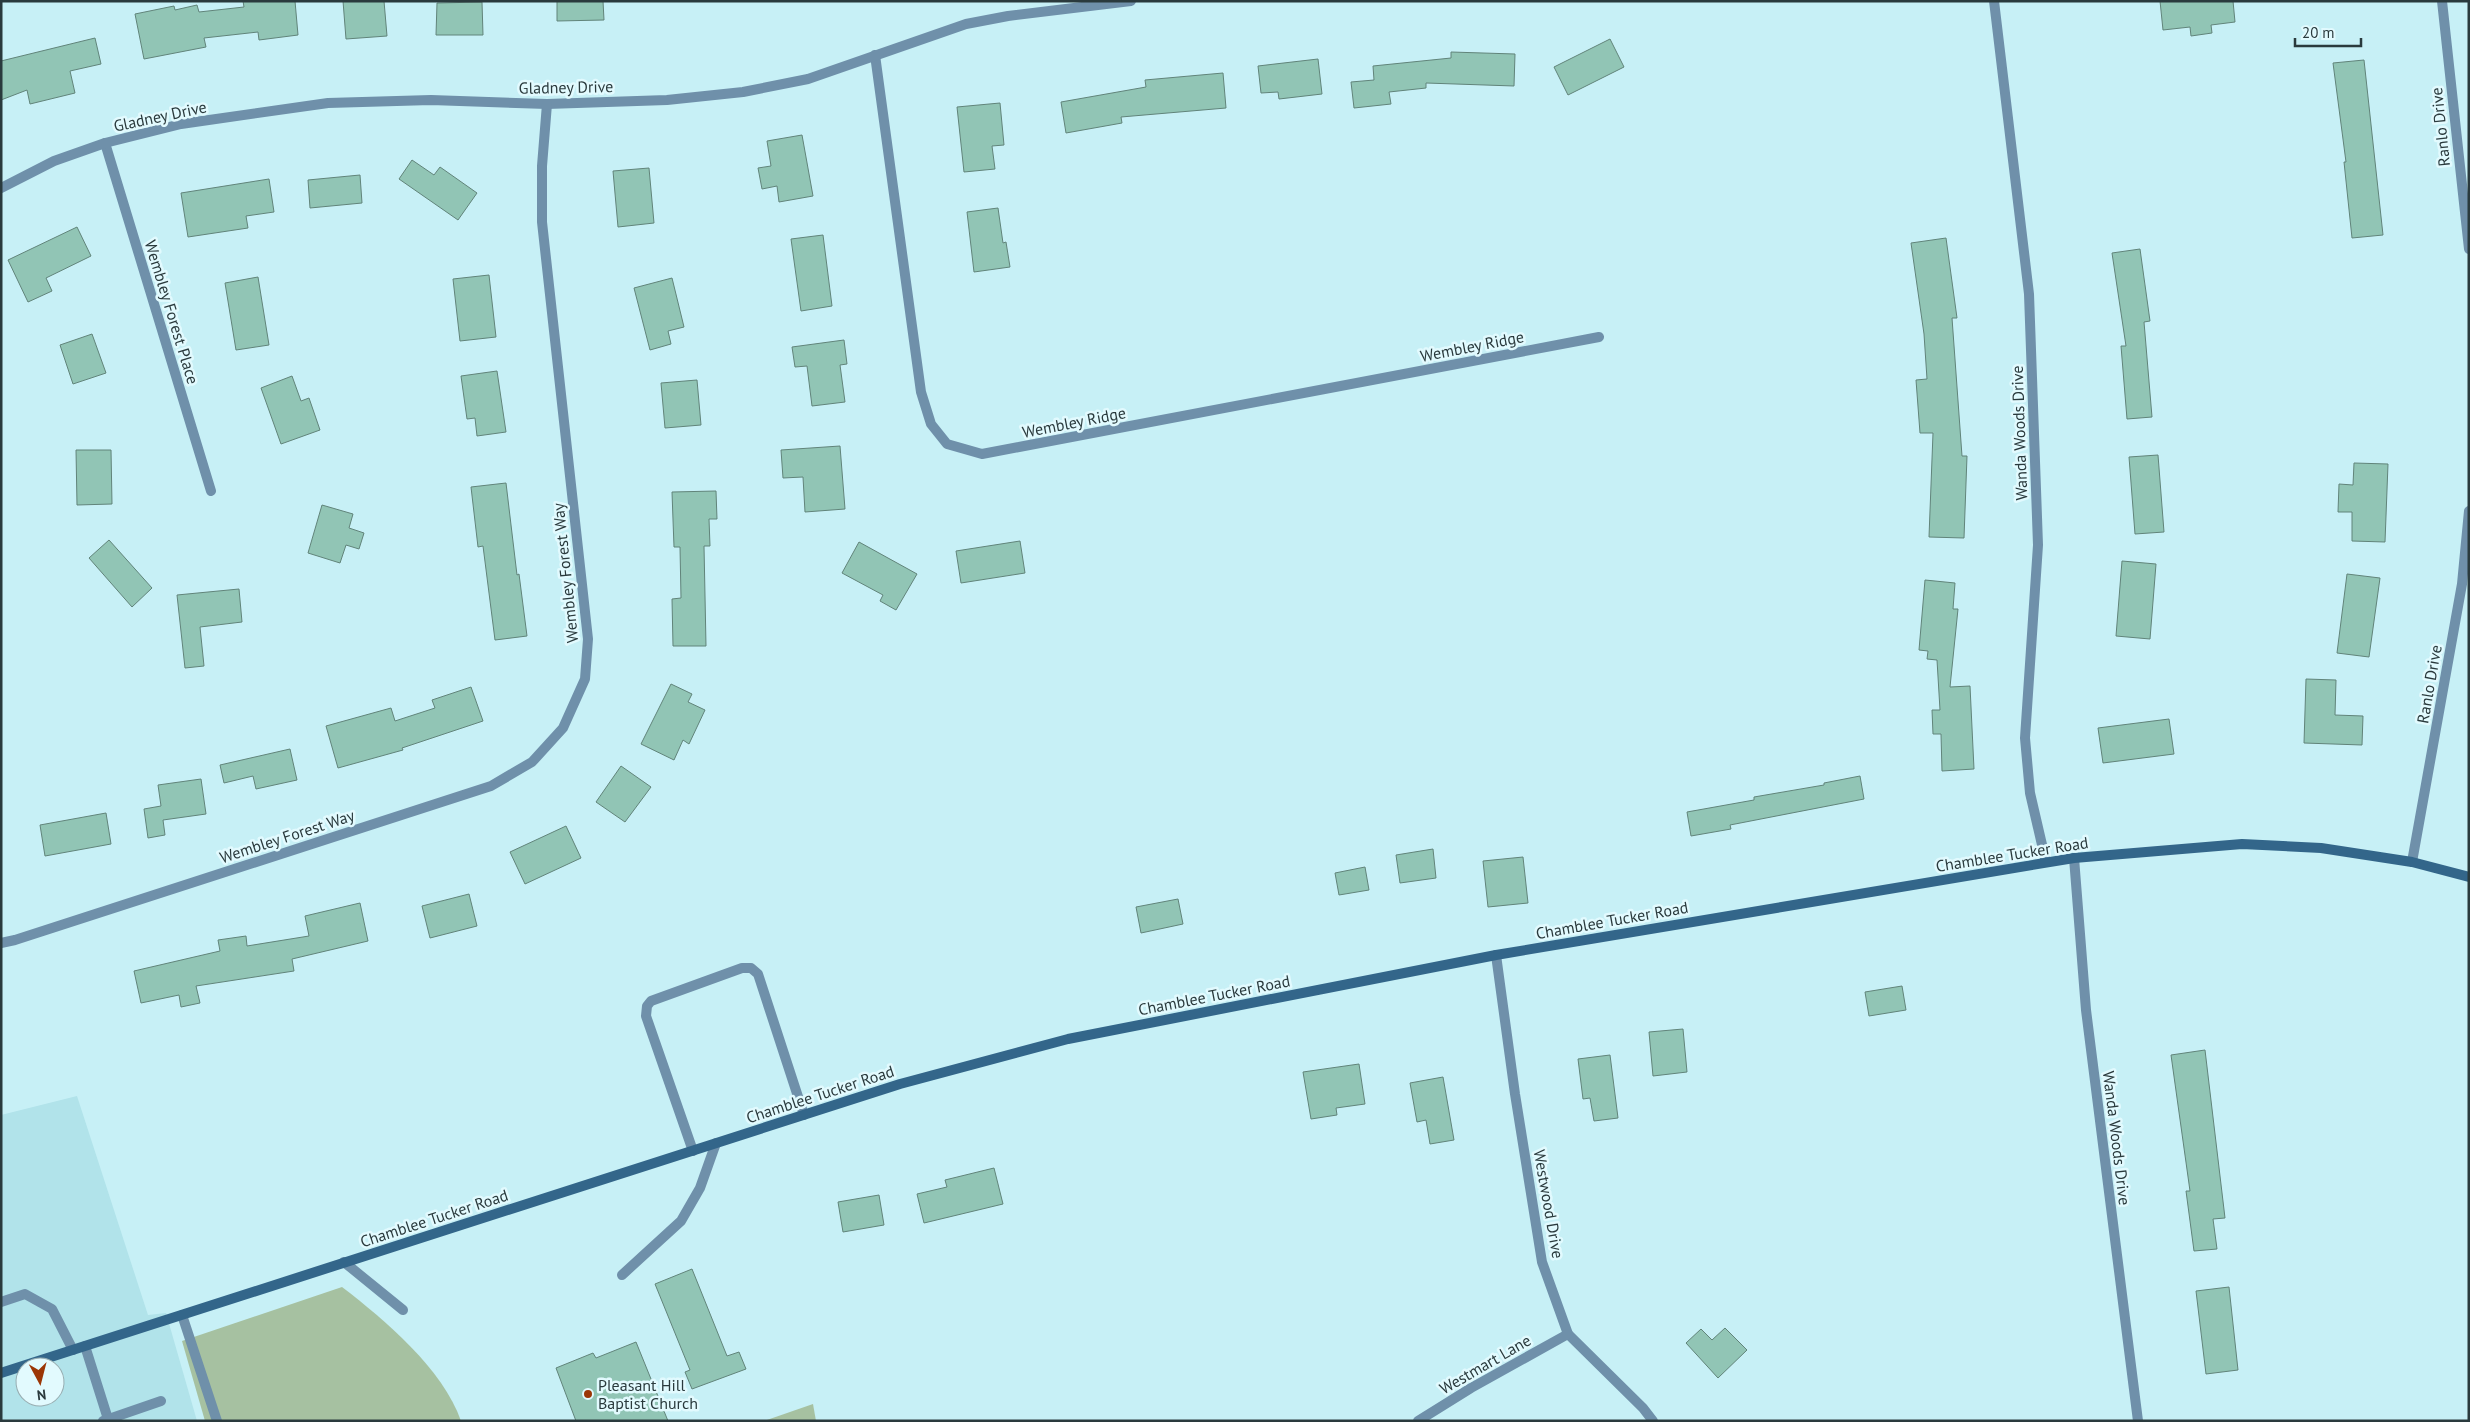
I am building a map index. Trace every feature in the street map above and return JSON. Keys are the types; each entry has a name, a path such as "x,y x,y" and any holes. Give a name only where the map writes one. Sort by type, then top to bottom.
{"main road":[{"name":"Chamblee Tucker Road","path":"1,1373 900,1084 1068,1039 1496,955 2074,858 2242,844 2321,848 2412,862 2469,876"}],"street":[{"name":"Gladney Drive","path":"1,188 54,162 105,143 182,124 328,103 431,100 547,104 667,100 743,92 808,78 966,24 1008,16 1131,1"},
{"name":"Wanda Woods Drive","path":"1994,1 2029,294 2038,545 2025,738 2030,793 2046,862"},
{"name":"Ranlo Drive","path":"2442,1 2469,249"},
{"name":"Wembley Ridge","path":"875,55 920,392 931,424 947,444 982,454 1019,448 1599,337"},
{"name":"Wembley Forest Way","path":"1,943 491,786 532,762 562,728 585,679 588,639 542,222 542,166 547,104"},
{"name":"Wembley Forest Place","path":"105,143 211,491"},
{"name":"Ranlo Drive","path":"2412,862 2462,584 2469,511"},
{"name":"Wanda Woods Drive","path":"2074,858 2086,1010 2138,1421"},
{"name":"Westwood Drive","path":"1496,955 1515,1094 1542,1262 1568,1334 1643,1408 1653,1421"},
{"path":"693,1151 646,1016 647,1006 651,1001 742,968 751,968 758,974 804,1115"},
{"path":"622,1275 681,1221 700,1188 716,1144"},
{"path":"344,1262 403,1310"},
{"path":"1,1302 25,1294 52,1309 73,1350"},
{"path":"182,1315 217,1421"},
{"name":"Westmart Lane","path":"1418,1421 1471,1388 1568,1334"},
{"path":"85,1346 105,1420 161,1401"}],"shaded area":[{"path":"77,1096 148,1315 166,1313 197,1421 1,1421 1,1115"}],"green space":[{"path":"342,1287 394,1330 427,1364 441,1383 461,1421 205,1421 182,1341"},
{"path":"813,1404 816,1421 764,1421"}],"building":[{"path":"243,1 295,1 298,35 259,40 258,32 204,38 206,47 144,59 135,14 174,6 175,10 197,5 199,12 244,7"},
{"path":"343,1 384,1 387,36 346,39"},
{"path":"557,1 603,1 604,20 557,21"},
{"path":"2160,1 2233,1 2235,22 2211,25 2212,33 2191,36 2190,27 2163,30"},
{"path":"482,2 483,35 436,35 437,3"},
{"path":"95,38 101,64 70,71 75,93 30,104 27,90 1,100 1,61"},
{"path":"1610,39 1624,67 1568,95 1554,67"},
{"path":"1451,52 1515,54 1514,86 1426,83 1426,88 1389,92 1391,104 1354,108 1351,82 1374,80 1373,66 1451,58"},
{"path":"1318,59 1322,94 1279,99 1278,92 1261,93 1258,66"},
{"path":"2364,60 2383,235 2352,238 2344,162 2346,162 2333,63"},
{"path":"1223,73 1226,108 1121,117 1122,123 1066,133 1061,102 1146,87 1145,80"},
{"path":"1000,103 1004,145 992,146 995,169 964,172 957,107"},
{"path":"802,135 813,196 779,202 777,186 762,189 758,168 771,166 767,141"},
{"path":"412,160 434,175 440,167 477,193 458,220 399,179"},
{"path":"649,168 654,223 618,227 613,171"},
{"path":"360,175 362,203 310,208 308,180"},
{"path":"269,179 274,212 246,216 248,228 188,237 181,193"},
{"path":"998,208 1003,243 1006,242 1010,267 974,272 967,212"},
{"path":"77,227 91,256 46,278 52,291 28,302 8,260"},
{"path":"823,235 832,306 801,311 791,239"},
{"path":"1946,238 1957,318 1952,318 1962,456 1967,456 1964,538 1929,537 1933,433 1920,433 1916,380 1927,379 1924,334 1911,243"},
{"path":"2140,249 2150,321 2144,322 2152,417 2127,419 2121,346 2126,346 2112,253"},
{"path":"489,275 496,337 460,341 453,279"},
{"path":"258,277 269,345 236,350 225,283"},
{"path":"672,278 684,327 668,331 671,344 650,350 634,288"},
{"path":"92,334 106,373 73,384 60,345"},
{"path":"844,340 847,364 840,365 845,402 812,406 807,366 795,367 792,347"},
{"path":"497,371 506,432 477,436 475,418 467,419 461,376"},
{"path":"292,376 301,401 309,398 320,430 281,444 261,388"},
{"path":"697,380 701,425 665,428 661,383"},
{"path":"840,446 845,509 805,512 803,477 783,478 781,450"},
{"path":"76,450 111,450 112,504 77,505"},
{"path":"2158,455 2164,532 2135,534 2129,457"},
{"path":"2354,463 2388,464 2385,542 2352,541 2352,512 2338,512 2339,484 2353,485"},
{"path":"506,483 517,575 519,574 527,636 495,640 483,546 478,547 471,487"},
{"path":"716,491 717,519 709,519 710,546 704,546 706,646 673,646 672,599 681,598 680,547 674,547 672,492"},
{"path":"322,505 353,514 349,528 364,533 359,549 346,545 340,563 308,553"},
{"path":"109,540 152,588 132,607 89,558"},
{"path":"1020,541 1025,573 961,583 956,551"},
{"path":"859,542 917,574 896,610 880,601 883,595 842,573"},
{"path":"2122,561 2156,564 2150,639 2116,636"},
{"path":"2347,574 2380,578 2369,657 2337,653"},
{"path":"1925,580 1955,583 1953,609 1958,609 1950,687 1970,686 1974,769 1942,771 1941,734 1933,734 1932,710 1940,710 1937,660 1927,659 1928,651 1919,650"},
{"path":"239,589 242,622 200,627 204,666 185,668 177,595"},
{"path":"2306,679 2336,680 2335,715 2363,716 2362,745 2304,743"},
{"path":"671,684 692,694 688,702 705,710 689,744 683,740 674,760 641,744"},
{"path":"471,687 483,721 402,748 403,750 338,768 326,726 391,708 395,721 435,708 432,700"},
{"path":"2169,719 2174,754 2103,763 2098,728"},
{"path":"290,749 297,780 256,789 253,776 224,783 220,765"},
{"path":"621,766 651,787 625,822 596,802"},
{"path":"1860,776 1864,799 1730,825 1731,829 1691,836 1687,812 1754,800 1754,797 1824,785 1824,783"},
{"path":"201,779 206,814 163,820 165,835 148,838 144,809 161,806 158,785"},
{"path":"106,813 111,844 45,856 40,825"},
{"path":"566,826 581,858 525,884 510,852"},
{"path":"1433,849 1436,878 1400,883 1396,855"},
{"path":"1523,857 1528,903 1488,907 1483,861"},
{"path":"1365,867 1369,890 1339,895 1335,873"},
{"path":"469,894 477,926 430,938 422,906"},
{"path":"1178,899 1183,924 1141,933 1136,907"},
{"path":"360,903 368,941 292,959 294,971 196,986 200,1003 181,1007 179,995 141,1003 134,971 220,951 218,940 246,936 247,946 309,936 305,916"},
{"path":"1902,986 1906,1010 1869,1016 1865,992"},
{"path":"1683,1029 1687,1072 1653,1076 1649,1032"},
{"path":"2205,1050 2225,1218 2213,1219 2217,1249 2194,1251 2186,1191 2190,1191 2171,1055"},
{"path":"1610,1055 1618,1118 1594,1121 1590,1098 1583,1099 1578,1059"},
{"path":"1359,1064 1365,1104 1336,1108 1337,1115 1311,1119 1303,1072"},
{"path":"1443,1077 1454,1140 1430,1144 1426,1120 1417,1122 1410,1083"},
{"path":"994,1168 1003,1204 924,1223 917,1194 947,1187 945,1180"},
{"path":"879,1195 884,1225 843,1232 838,1202"},
{"path":"692,1269 727,1356 739,1352 746,1369 692,1389 685,1372 690,1370 655,1284"},
{"path":"2229,1287 2238,1370 2206,1374 2196,1291"},
{"path":"1725,1328 1747,1350 1718,1378 1686,1343 1701,1329 1712,1340"},
{"path":"636,1342 668,1421 576,1421 556,1368 593,1353 596,1358"}],"place":[{"name":"Pleasant Hill Baptist Church","path":"588,1394"}]}
